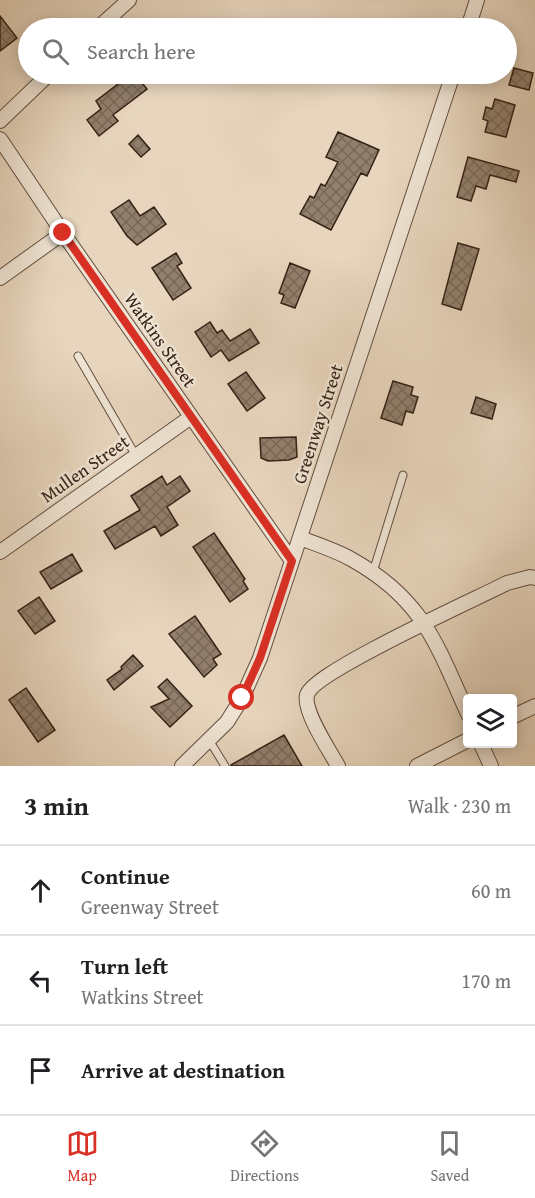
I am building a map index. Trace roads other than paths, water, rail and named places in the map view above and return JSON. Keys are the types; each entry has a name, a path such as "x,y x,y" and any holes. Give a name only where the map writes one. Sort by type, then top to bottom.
{"street":[{"path":"109,18 129,0"},
{"path":"471,18 477,0"},
{"path":"0,121 39,84"},
{"name":"Greenway Street","path":"182,766 227,722 249,684 260,658 450,84"},
{"name":"Watkins Street","path":"0,139 292,561"},
{"path":"0,278 63,233"},
{"name":"Mullen Street","path":"0,552 191,417"},
{"path":"300,537 349,558 373,572 401,594 424,624 463,704"},
{"path":"338,766 309,713 306,696 312,686 343,666 424,624 507,584 531,577 535,578"},
{"path":"517,715 535,706"},
{"path":"417,766 463,743"},
{"path":"483,748 491,766"}],"lane":[{"path":"78,356 136,456"},
{"path":"373,572 403,475"},
{"path":"209,740 225,766"}]}
